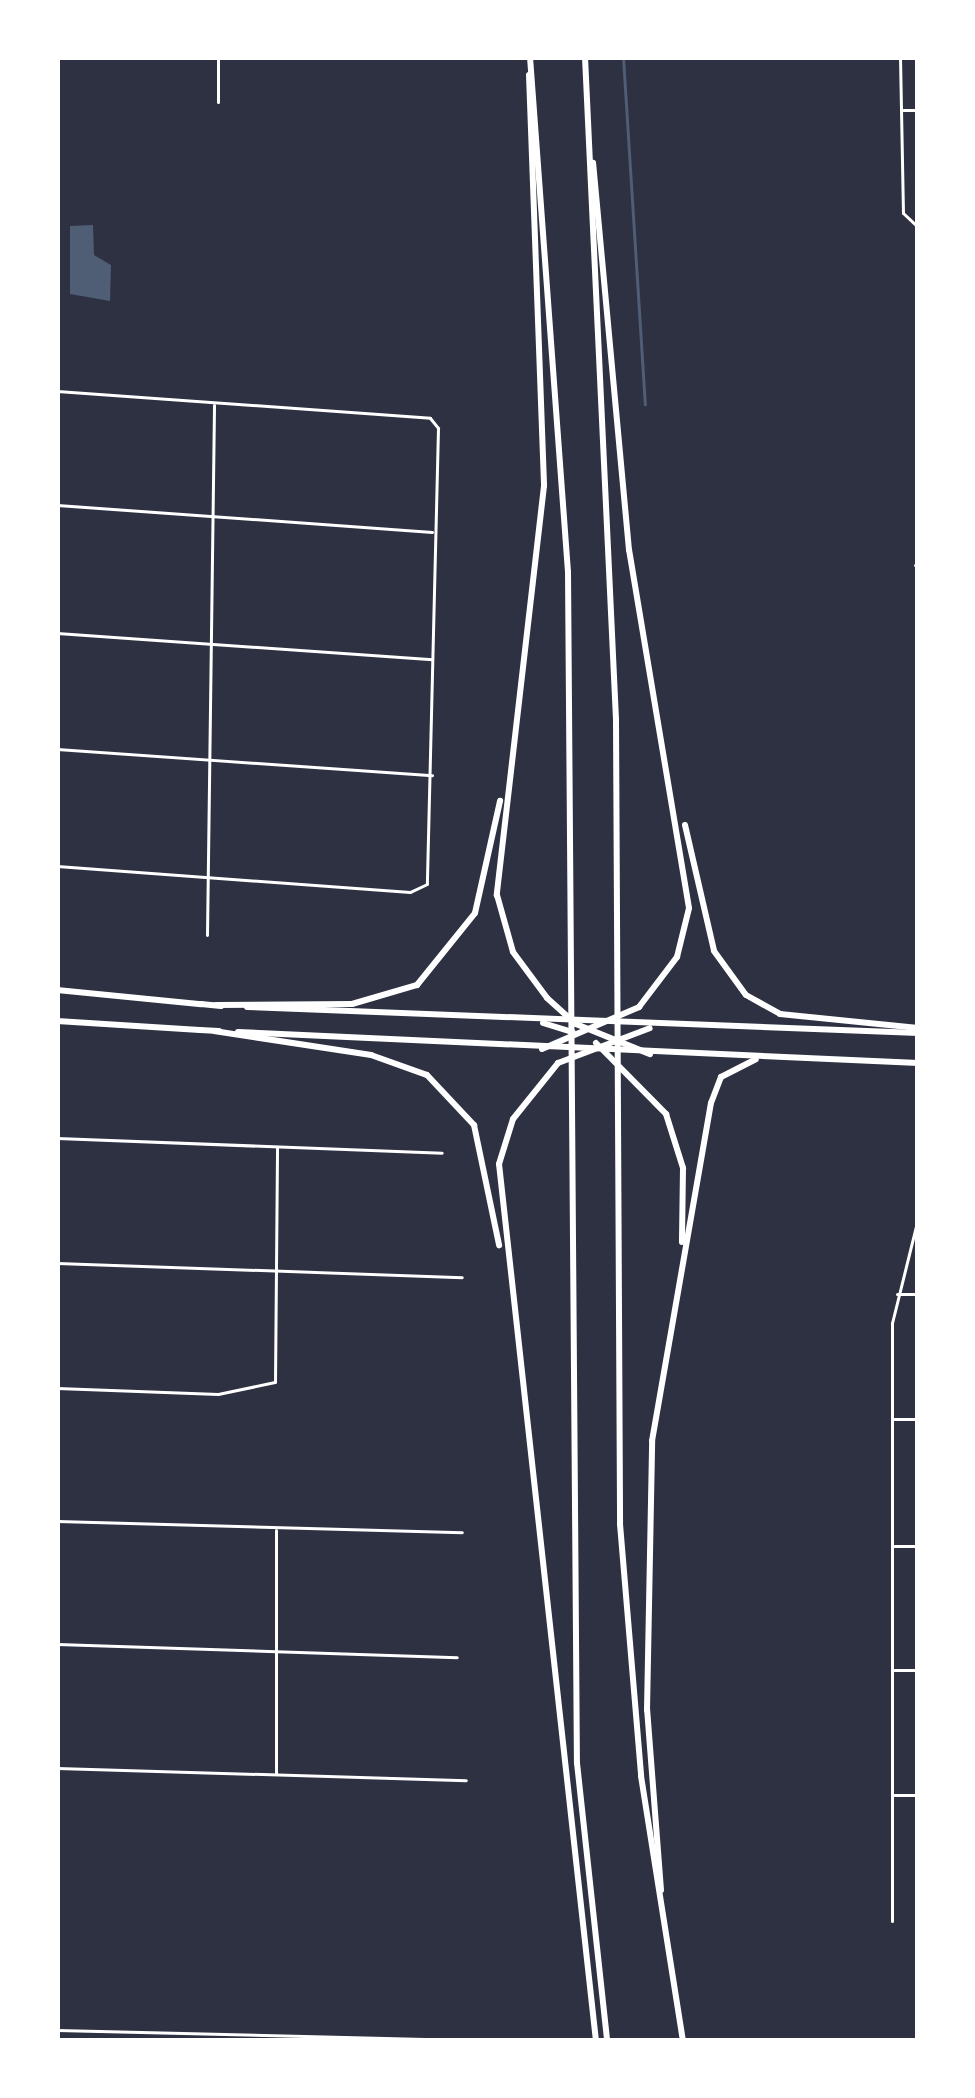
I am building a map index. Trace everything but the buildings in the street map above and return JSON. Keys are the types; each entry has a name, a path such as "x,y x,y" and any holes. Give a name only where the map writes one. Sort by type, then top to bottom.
{"main road":[{"path":"216,1005 375,1001 437,970 475,913 503,792 544,486 530,57"},
{"path":"585,57 618,972 620,1524 661,1918 683,2041"},
{"path":"530,71 565,510 573,970 575,1720 607,2041"},
{"path":"588,136 629,550 714,951 746,995 781,1014 918,1030"},
{"path":"503,792 504,924 530,976 613,1054 677,1141 682,1252"},
{"path":"502,1257 504,1140 536,1086 576,1050 614,1026 677,957 689,908 680,807"},
{"path":"57,990 216,1005 650,1028 918,1030"},
{"path":"57,1021 613,1054 918,1063"},
{"path":"543,1023 650,1054"},
{"path":"542,1049 650,1028"},
{"path":"214,1031 393,1060 447,1090 483,1148 502,1257 596,2041"},
{"path":"661,1918 644,1546 682,1252 716,1085 756,1059"}],"street":[{"path":"218,57 218,102"},
{"path":"900,57 908,223 918,226"},
{"path":"901,110 918,110"},
{"path":"57,391 434,421 436,532 432,775 423,888 57,866"},
{"path":"207,935 214,404"},
{"path":"57,506 436,532"},
{"path":"57,633 434,659"},
{"path":"57,749 432,775"},
{"path":"57,1138 442,1153"},
{"path":"57,1388 218,1394 273,1384 278,1147"},
{"path":"892,1921 895,1294 918,1218"},
{"path":"57,1263 463,1277"},
{"path":"895,1294 918,1294"},
{"path":"892,1419 918,1419"},
{"path":"57,1521 462,1532"},
{"path":"276,1527 276,1774"},
{"path":"892,1546 918,1546"},
{"path":"57,1644 457,1657"},
{"path":"892,1670 918,1670"},
{"path":"57,1768 466,1780"},
{"path":"892,1795 918,1795"},
{"path":"57,2030 496,2041"}],"water":[{"path":"93,225 94,255 111,265 110,301 70,294 70,226"}],"waterway":[{"path":"623,57 645,404"}]}
